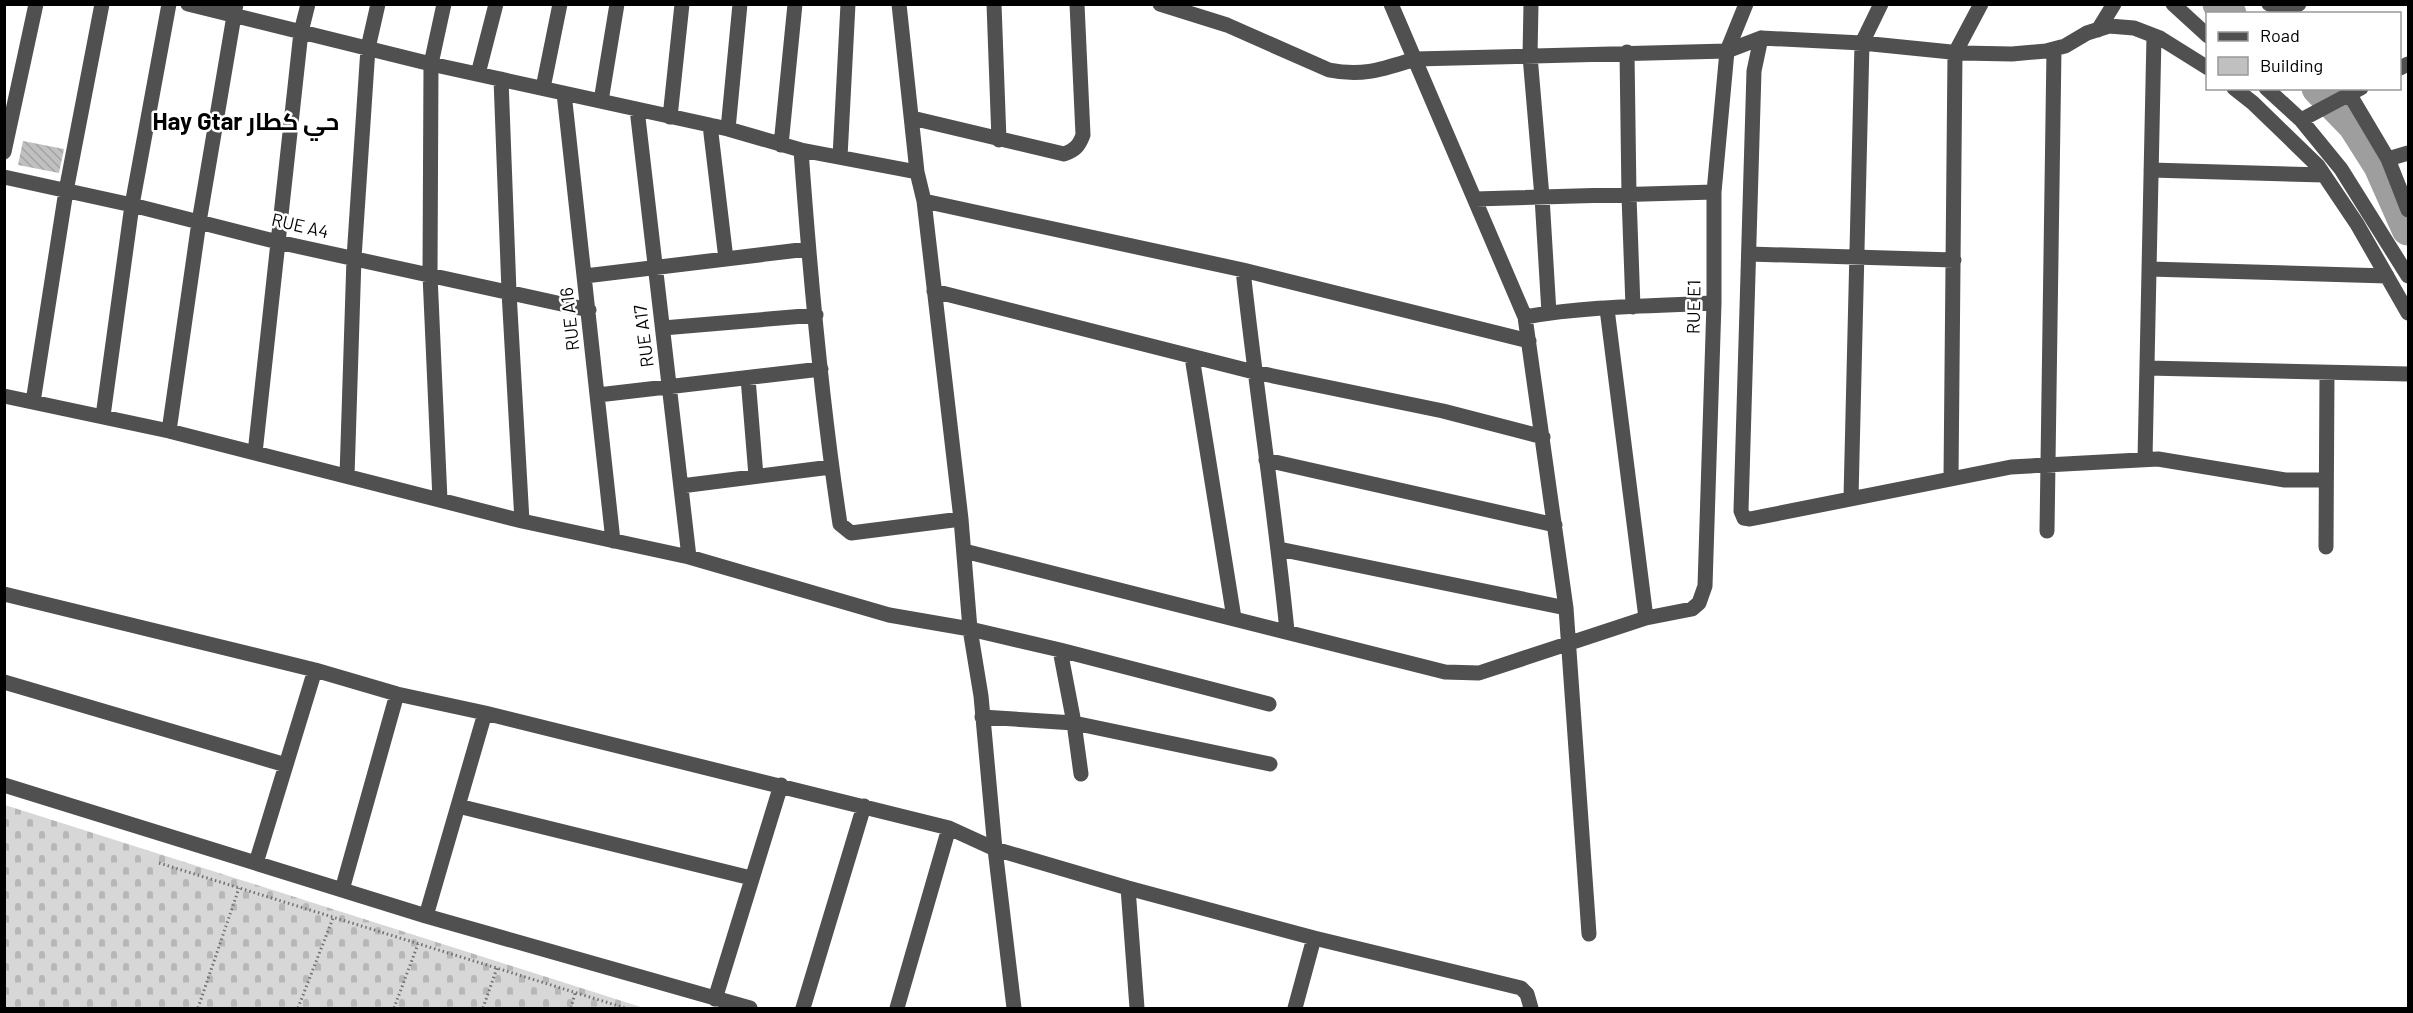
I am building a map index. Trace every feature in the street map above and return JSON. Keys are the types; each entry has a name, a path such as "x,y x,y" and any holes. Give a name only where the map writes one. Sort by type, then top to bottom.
{"street":[{"path":"4,152 36,4"},
{"path":"33,402 66,191 102,4"},
{"path":"103,416 132,205 169,4"},
{"path":"188,4 235,10 301,32 431,64 728,129 801,150 917,172"},
{"path":"255,453 301,32 308,4"},
{"path":"347,476 354,258 368,48 378,4"},
{"path":"440,500 430,275 431,64 444,4"},
{"path":"478,74 496,4"},
{"path":"543,88 560,4"},
{"path":"601,101 616,4"},
{"path":"670,117 682,4"},
{"path":"728,129 740,4"},
{"path":"781,144 795,4"},
{"path":"840,157 848,4"},
{"path":"899,4 917,172 924,201 1014,1008"},
{"path":"994,4 999,140"},
{"path":"912,118 1064,154 1073,151 1079,145 1083,135 1077,4"},
{"path":"1160,4 1227,24 1329,70 1347,74 1369,73 1415,59 1727,51 1761,39 1862,44 1955,53 2012,54 2065,46 2087,33 2109,26 2134,28 2154,36 2206,67"},
{"path":"1391,4 1525,317 1566,608 1589,934"},
{"path":"1531,4 1530,56 1549,313"},
{"name":"RUE E1","path":"1646,618 1692,609 1699,603 1705,586 1714,303 1714,192 1727,51 1746,4"},
{"path":"1851,498 1862,44 1881,4"},
{"path":"1951,478 1955,53 1981,4"},
{"path":"2098,30 2100,4"},
{"path":"2098,30 2114,4"},
{"path":"2173,4 2206,34"},
{"path":"2269,4 2285,11 2299,4"},
{"path":"169,431 199,222 235,10"},
{"path":"2145,459 2154,36"},
{"path":"1761,39 1754,71 1741,511 1744,518 1750,519 2011,466 2145,459 2170,460 2285,480 2326,480"},
{"path":"2047,531 2054,49"},
{"path":"1627,52 1629,196 1634,307"},
{"path":"501,79 509,292 522,520"},
{"path":"2237,90 2318,166 2357,224 2409,313"},
{"path":"2268,90 2301,120 2341,169 2409,276"},
{"path":"2301,120 2355,92 2388,159 2409,210"},
{"name":"RUE A16","path":"564,93 613,541"},
{"name":"RUE A17","path":"637,109 689,557"},
{"path":"710,126 726,259"},
{"path":"801,150 808,249 831,467 840,524 850,533 960,519"},
{"path":"2388,159 2409,153"},
{"path":"2151,170 2324,175"},
{"name":"RUE A4","path":"4,177 132,205 278,242 589,310"},
{"path":"1474,199 1714,192"},
{"path":"924,201 1243,270 1529,341"},
{"path":"585,276 808,249"},
{"path":"1749,254 1954,260"},
{"path":"2149,269 2387,276"},
{"path":"1243,270 1254,372 1279,549 1287,631"},
{"path":"934,291 1254,372 1443,411 1543,436"},
{"path":"1525,317 1549,313 1714,303"},
{"path":"964,551 1445,672 1461,674 1479,673 1646,618 1607,309"},
{"path":"663,328 816,315"},
{"path":"1192,357 1234,618"},
{"path":"2147,368 2409,374"},
{"path":"598,395 821,369"},
{"path":"2326,373 2326,547"},
{"path":"748,378 756,476"},
{"path":"4,396 169,431 522,520 689,557 889,615 932,625 970,629 1269,704"},
{"path":"1266,460 1555,525"},
{"path":"681,486 831,467"},
{"path":"1279,549 1566,608"},
{"path":"4,594 315,670 397,694 781,785 949,828 995,849 1128,888 1314,938 1521,988 1527,994 1531,1008"},
{"path":"1060,651 1081,774"},
{"path":"256,863 315,670"},
{"path":"4,682 286,765"},
{"path":"342,890 397,694"},
{"path":"426,916 484,713"},
{"path":"982,717 1074,723 1270,764"},
{"path":"4,785 426,916 750,1008"},
{"path":"715,999 781,785"},
{"path":"458,806 751,878"},
{"path":"803,1008 864,806"},
{"path":"897,1008 949,828"},
{"path":"1128,888 1137,1008"},
{"path":"1295,1008 1314,938"}],"path":[{"path":"159,863 625,1008"},
{"path":"198,1008 239,888"},
{"path":"298,1008 333,917"},
{"path":"394,1008 418,944"},
{"path":"483,1008 497,968"},
{"path":"570,1008 575,993"}],"green space":[{"path":"5,805 644,1008 5,1008"}],"building":[{"path":"23,141 64,149 59,173 18,165"}],"waterway":[{"path":"2219,4 2228,12"},
{"path":"2320,90 2354,125 2380,166 2408,229"}],"district":[{"name":"Hay Gtar حي كطار","path":"246,122"}]}
